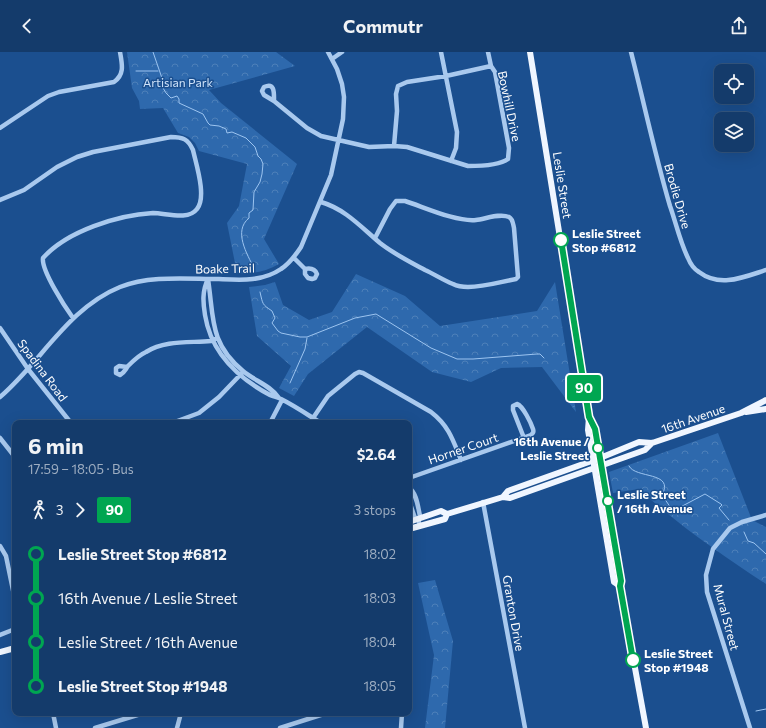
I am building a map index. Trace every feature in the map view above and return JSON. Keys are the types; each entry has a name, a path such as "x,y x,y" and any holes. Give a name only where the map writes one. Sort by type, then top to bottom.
{"main road":[{"name":"Leslie Street","path":"530,52 589,417 588,430 594,469 614,582 620,586"},
{"name":"16th Avenue","path":"412,528 445,519 447,514 483,502 503,497 510,498 594,469 645,450 652,444 741,413 766,400"},
{"name":"16th Avenue","path":"741,413 766,409"},
{"name":"Leslie Street","path":"589,417 595,429 602,466 621,581 620,586 646,728"},
{"name":"16th Avenue","path":"503,497 508,492 639,442 652,444"},
{"name":"16th Avenue","path":"412,521 442,511 447,514"},
{"path":"0,652 12,649"}],"street":[{"path":"0,128 48,96 60,92 114,82 119,78 123,69 120,52"},
{"name":"Boake Trail","path":"0,397 28,369 73,318 102,295 130,284 152,280 246,280 260,278 268,276 281,269 294,258 301,247 321,202 330,175 343,119 344,97 342,84 337,69 328,52"},
{"path":"332,59 342,52"},
{"path":"441,52 457,132 456,148 451,161"},
{"name":"Bowhill Drive","path":"274,101 314,133 321,136 369,147 394,146 418,150 461,164 476,166 504,162 508,159 509,148 495,72 491,66 488,52"},
{"name":"Brodie Drive","path":"631,52 663,182 689,261 698,272 703,275 723,281 740,279 766,270"},
{"path":"394,146 398,111 396,94 398,86 407,82 446,76 491,66"},
{"path":"0,200 24,190 57,167 85,154 171,137 182,138 188,141 191,145 202,199 198,209 193,213 184,215 153,213 107,221 79,232 57,245 43,258 43,266 57,293 73,318"},
{"path":"321,202 348,214 375,238 399,256 454,285 468,287 485,285 516,279 519,274 513,221 509,217 503,216 467,220 452,217 405,201 396,201 375,238"},
{"path":"294,258 305,269"},
{"path":"208,279 212,322 215,339 221,355 232,369 242,373 252,384 316,420"},
{"name":"Spadina Road","path":"0,328 28,369 69,420"},
{"path":"128,367 146,351 154,348 168,344 215,339"},
{"path":"313,418 328,396 355,374 359,372 363,373 431,412 440,419 450,433 461,460"},
{"path":"182,420 191,417 203,410 242,373"},
{"path":"271,420 281,399"},
{"path":"517,404 522,406 533,429 532,435 524,438 513,410 513,406 517,404"},
{"path":"0,438 12,453"},
{"name":"Horner Court","path":"412,477 524,438"},
{"path":"412,490 420,516 418,519 420,526"},
{"name":"Granton Drive","path":"483,502 525,728"},
{"path":"412,510 415,518 418,519"},
{"name":"Mural Street","path":"750,728 707,592 706,575 713,549 730,528 742,522 766,515"},
{"path":"0,546 6,556 12,585"},
{"path":"0,635 12,630"},
{"path":"54,716 56,728"},
{"path":"123,716 124,720"},
{"path":"96,728 135,716"},
{"path":"177,728 180,716"},
{"path":"280,728 318,716"},
{"path":"401,728 402,716"}],"green space":[{"name":"Artisian Park","path":"127,52 276,52 295,66 209,90 221,103 297,164 264,239 279,264 259,272 237,273 227,223 239,206 247,164 199,151 195,143 189,137 178,133 163,108 140,109 139,101 132,88"},
{"path":"356,274 405,296 440,326 537,311 555,282 576,412 542,367 501,368 471,382 432,372 367,327 308,374 294,396 279,388 291,366 257,336 249,287 275,282 283,305 309,320 332,312"},
{"path":"718,433 752,520 766,527 766,584 717,551 639,489 613,493 609,472"},
{"path":"435,580 453,641 445,728 425,728 434,655 418,583"}],"waterway":[{"path":"153,52 164,84 163,88 171,98 177,96 179,103 203,114 210,125 219,126 226,129 227,133 232,132 246,138 255,147 258,156 261,159 263,164 262,174 260,182 254,192 253,210 249,213 249,218 244,223 242,229 243,243 254,268"},
{"path":"136,71 158,71"},
{"path":"260,292 263,304 272,311 275,318 272,323 281,333 307,337 355,318 376,314 431,348 457,359 537,354 540,354 544,358"},
{"path":"290,383 305,349 307,338"},
{"path":"629,466 639,473 653,476 663,482 665,487 662,495 673,511 705,494 722,505 719,508 729,520"},
{"path":"744,532 748,541 754,543 766,554"},
{"path":"756,711 766,709"}],"bus line":[{"name":"90","path":"561,240 589,417 595,429 633,660"}],"place":[{"name":"Leslie Street Stop #6812","path":"561,240"},
{"name":"16th Avenue / Leslie Street","path":"598,448"},
{"name":"Leslie Street / 16th Avenue","path":"608,501"},
{"name":"Leslie Street Stop #1948","path":"633,660"}]}
